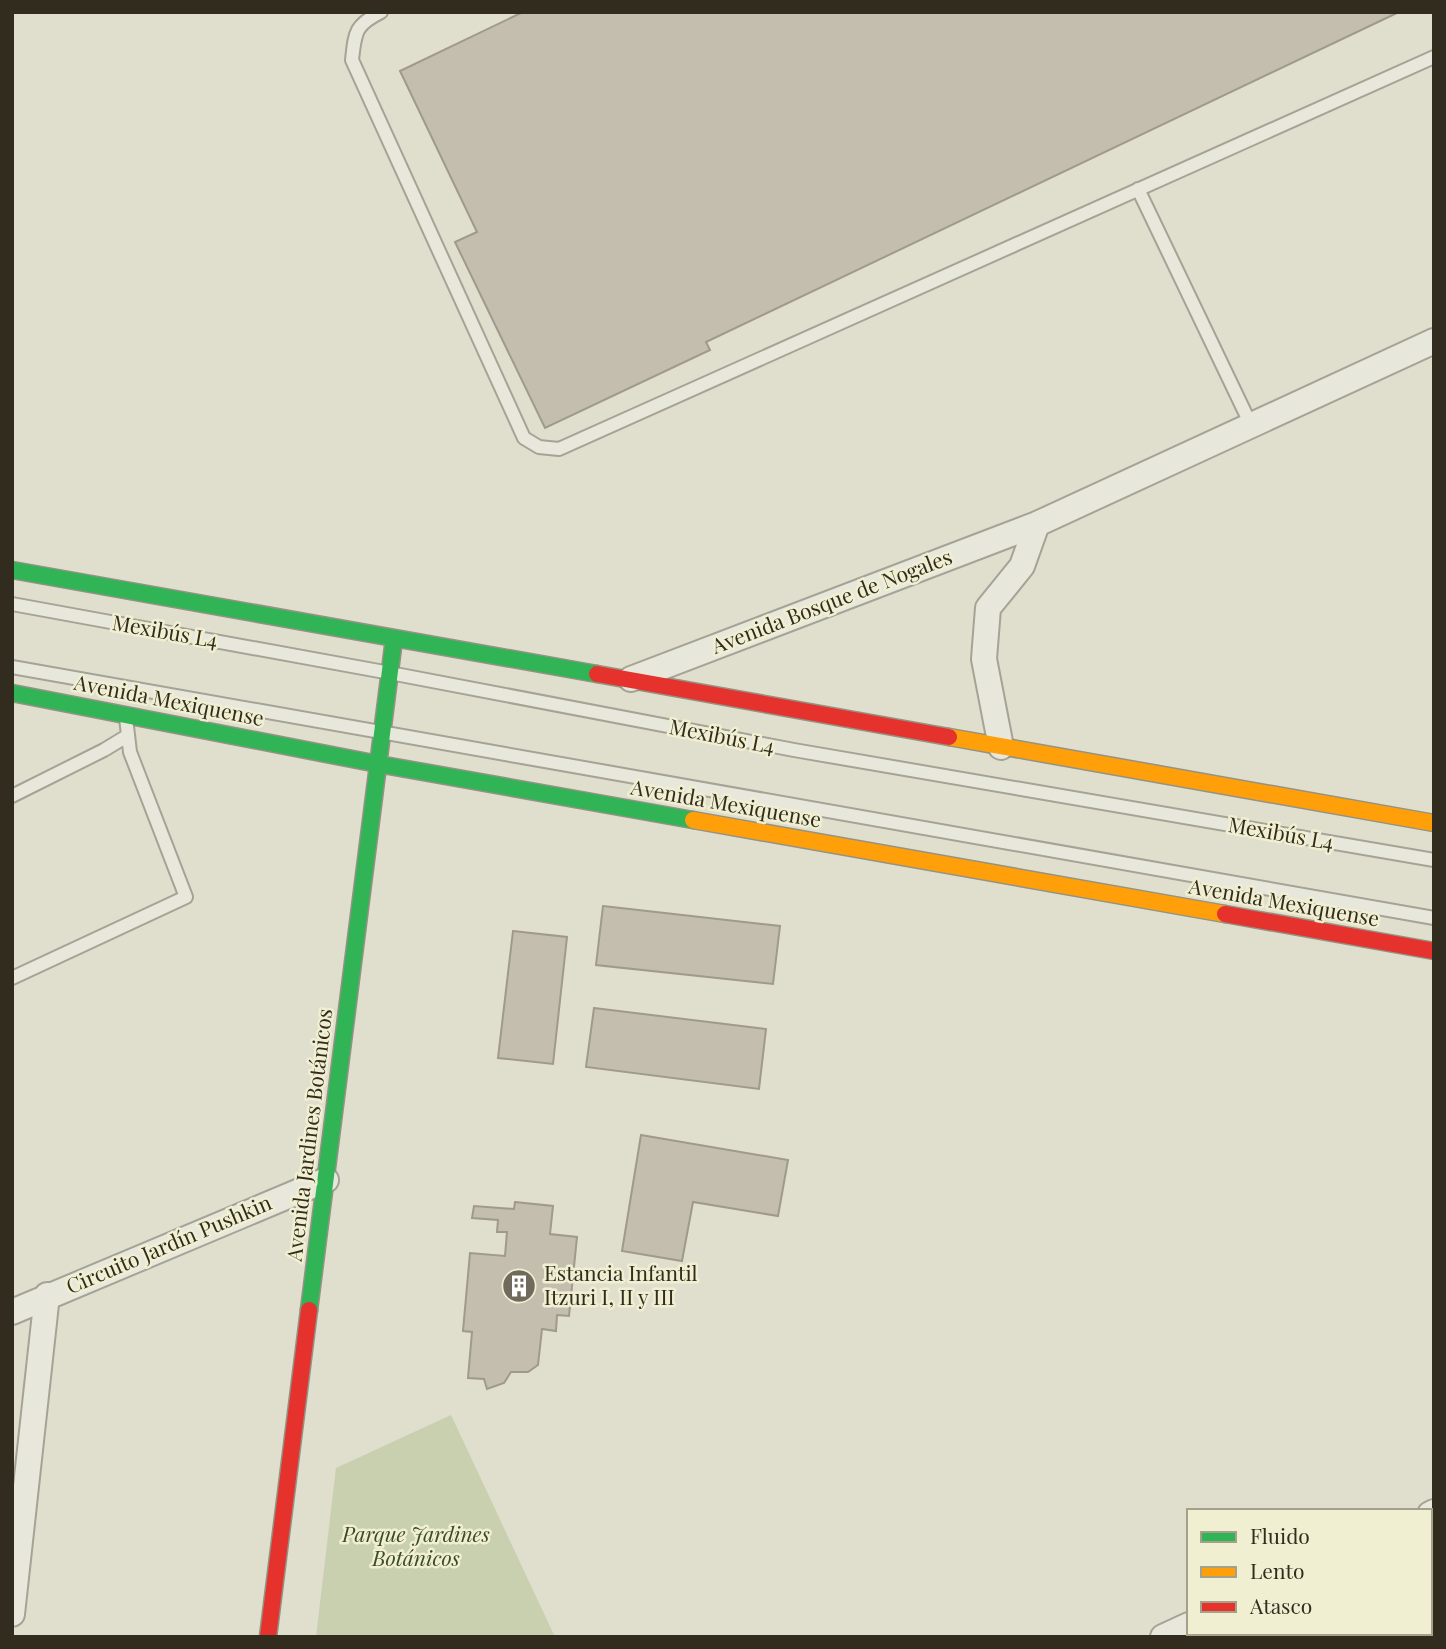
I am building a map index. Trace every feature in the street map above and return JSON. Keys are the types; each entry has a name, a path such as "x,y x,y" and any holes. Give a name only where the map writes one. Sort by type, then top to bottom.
{"main road":[{"path":"12,570 1434,823"},
{"name":"Avenida Jardines Botánicos","path":"268,1637 394,639"},
{"name":"Avenida Mexiquense","path":"12,693 379,764 1434,951"}],"street":[{"name":"Avenida Bosque de Nogales","path":"627,680 1037,524 1434,341"},
{"path":"1000,747 984,659 988,608 1022,566 1037,524"},
{"name":"Circuito Jardín Pushkin","path":"12,1311 326,1180"},
{"path":"12,1614 47,1296"},
{"path":"1163,1637 1187,1626"}],"lane":[{"path":"381,12 363,21 355,37 352,60 524,438 539,447 559,449 1434,57"},
{"path":"1138,189 1251,425"},
{"name":"Mexibús L4","path":"12,604 794,750 1434,860"},
{"path":"12,667 1434,918"},
{"path":"12,978 186,897 136,771 127,736 125,714"},
{"path":"12,796 127,736"}],"green space":[{"name":"Parque Jardines Botánicos","path":"451,1415 555,1637 316,1637 336,1468"}],"building":[{"path":"523,12 1399,12 706,342 710,350 545,428 455,242 477,232 400,71"},
{"path":"603,906 780,926 773,984 596,965"},
{"path":"513,931 567,937 553,1064 498,1058"},
{"path":"594,1008 766,1029 759,1089 586,1067"},
{"path":"641,1135 788,1160 778,1216 693,1202 682,1261 622,1251"},
{"name":"Estancia Infantil Itzuri I, II y III","path":"515,1202 553,1206 550,1234 577,1237 569,1316 557,1315 556,1331 542,1329 538,1365 528,1372 511,1372 504,1383 487,1389 484,1379 468,1378 472,1332 463,1331 470,1253 505,1256 507,1232 497,1232 498,1220 472,1218 474,1206 514,1209"}],"traffic: fast":[{"path":"12,570 597,674"},
{"path":"309,1310 394,639"},
{"path":"12,693 378,764 693,820"}],"traffic: slow":[{"path":"949,737 1434,823"},
{"path":"693,820 1225,914"}],"traffic: jam":[{"path":"597,674 949,737"},
{"path":"1225,914 1434,951"},
{"path":"268,1637 309,1310"}],"place":[{"name":"Estancia Infantil Itzuri I, II y III","path":"519,1286"}]}
